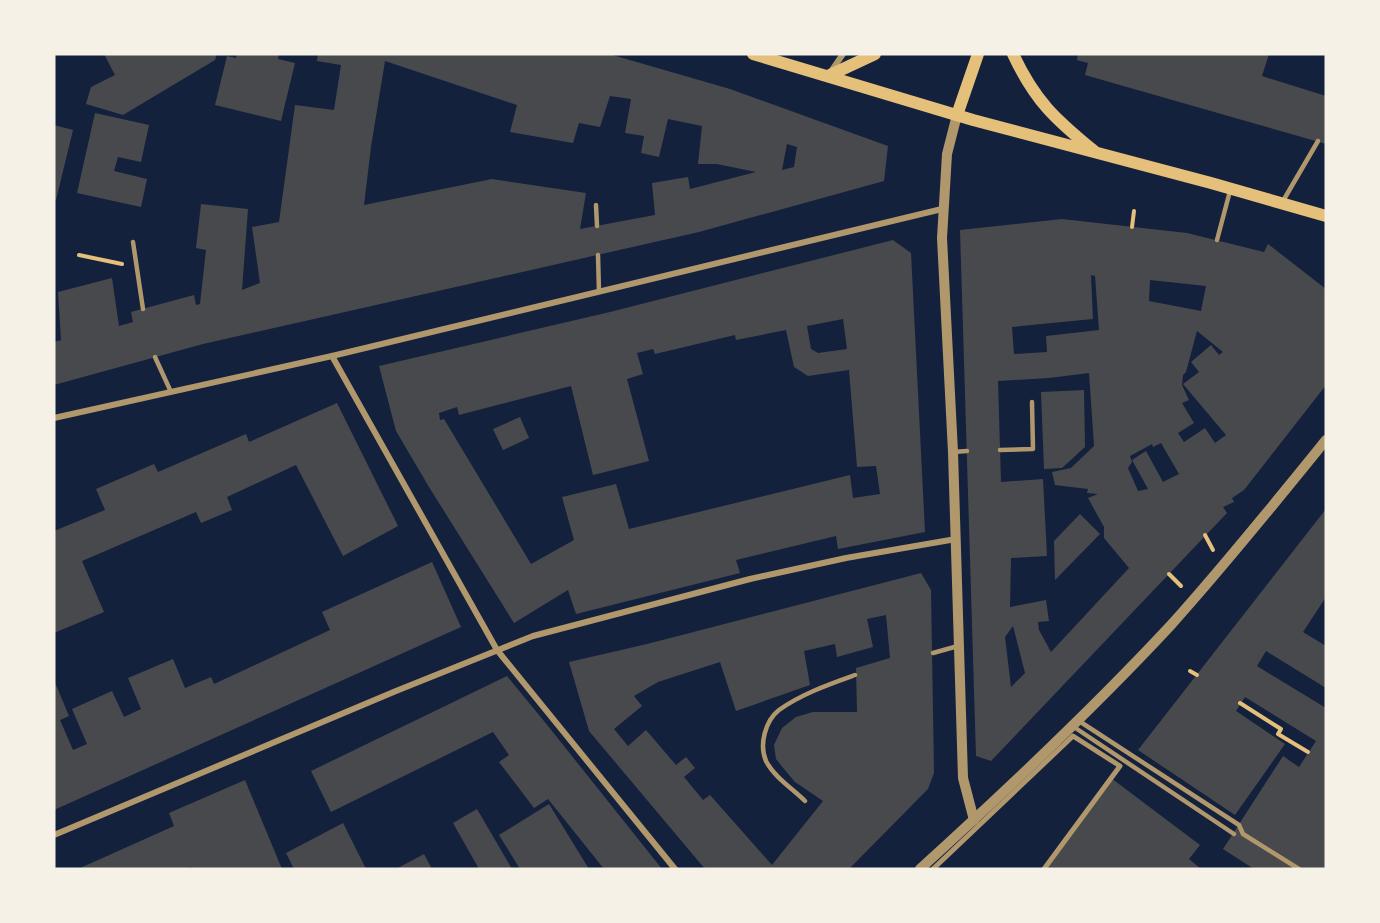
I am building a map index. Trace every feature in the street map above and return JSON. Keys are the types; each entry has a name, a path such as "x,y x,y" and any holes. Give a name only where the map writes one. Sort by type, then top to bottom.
{"main road":[{"path":"753,54 957,115 1326,216"},
{"path":"828,76 875,54"},
{"path":"957,115 978,54"},
{"path":"1013,54 1041,102 1056,120 1097,153"}],"street":[{"path":"828,76 843,54"},
{"path":"957,115 946,154 942,209 953,452 963,778 974,820"},
{"path":"54,418 332,356 942,209"},
{"path":"332,356 497,650 675,869"},
{"path":"920,869 1075,724 1170,625 1227,562 1326,441"},
{"path":"54,835 533,636 750,579 846,558 956,539"},
{"path":"933,869 1073,736 1120,766 1044,869"}],"lane":[{"path":"1282,203 1318,141"},
{"path":"1217,240 1231,189"},
{"path":"596,205 597,226"},
{"path":"133,242 143,309"},
{"path":"597,255 599,292"},
{"path":"155,357 171,392"},
{"path":"1000,450 1033,449 1032,402"},
{"path":"953,452 967,451"},
{"path":"933,653 960,645"},
{"path":"805,801 778,776 767,762 762,745 767,727 777,711 826,685 855,675"},
{"path":"1075,724 1239,825 1243,834 1299,869"},
{"path":"1075,724 1234,834"},
{"path":"1174,794 1179,787"}],"path":[{"path":"1132,226 1134,211"},
{"path":"80,255 137,268"},
{"path":"1205,535 1213,550"},
{"path":"1169,574 1181,586"},
{"path":"1190,671 1197,675"},
{"path":"1240,704 1281,729 1278,734 1308,752"}],"building":[{"path":"104,54 217,54 215,60 123,115 86,104 91,87 115,75"},
{"path":"237,54 279,54 278,59 295,63 281,121 215,105 227,56 236,58"},
{"path":"318,54 609,54 730,89 888,146 884,181 699,232 203,344 54,385 54,342 61,340 58,292 112,278 119,326 133,322 131,312 194,295 196,305 200,304 206,250 196,248 201,204 248,209 242,290 260,283 252,227 279,222 295,105 334,110 341,65 317,61","holes":["385,61 517,105 510,132 573,143 579,123 600,127 610,96 631,99 625,133 644,136 641,153 659,157 668,119 702,126 698,164 717,164 756,172 690,189 688,177 652,183 655,215 580,229 586,193 492,179 364,205","787,144 797,147 794,167 782,170"]},
{"path":"1078,54 1269,54 1262,76 1326,96 1326,144 1085,75 1088,63 1077,60"},
{"path":"95,113 149,125 141,162 118,157 114,171 147,179 141,207 77,193"},
{"path":"54,125 73,130 56,200 54,199"},
{"path":"1062,219 1187,233 1264,252 1268,244 1326,289 1326,385 1244,490 1232,498 1234,502 1223,507 1227,513 991,761 976,756 960,230","holes":["1091,275 1095,276 1099,330 1046,336 1047,352 1014,354 1012,327 1093,319","1150,280 1206,286 1201,311 1149,301","1197,331 1223,352 1219,355 1211,345 1191,362 1199,372 1183,384 1226,435 1215,443 1205,428 1184,442 1178,433 1194,423 1182,403 1189,400 1182,385 1183,375 1186,372","1089,373 1094,446 1071,468 1052,472 1055,485 1088,489 1087,493 1098,494 1088,498 1104,527 1104,538 1129,568 1051,652 1039,630 1038,622 1049,621 1046,600 1010,607 1011,558 1047,556 1043,479 1001,482 998,381","1161,443 1179,474 1163,482 1146,451 1132,460 1148,489 1138,491 1128,468 1132,462 1130,456 1152,444 1153,447","1013,626 1025,673 1011,687 1005,637"]},
{"path":"893,240 911,253 925,532 838,549 836,536 736,560 740,573 576,614 568,590 514,623 396,431 379,366 610,312","holes":["843,319 847,349 818,353 811,349 807,326","786,330 794,367 808,376 849,370 857,467 876,466 880,494 853,498 850,475 629,529 616,484 562,497 574,540 531,564 444,419 440,420 439,413 457,407 459,415 571,386 593,475 649,461 627,379 643,374 637,353 653,349 655,354 735,335 736,340"]},
{"path":"1084,390 1085,447 1062,468 1044,469 1041,392"},
{"path":"337,403 398,526 343,556 296,465 227,497 232,510 201,523 196,512 82,561 104,612 54,633 54,531 105,510 96,489 154,464 158,472 246,434 249,442"},
{"path":"520,417 529,438 503,450 493,429"},
{"path":"1326,509 1326,597 1303,632 1326,646 1326,688 1266,651 1257,666 1326,708 1326,869 1254,869 1223,849 1283,756 1299,767 1316,741 1245,697 1236,711 1285,744 1235,815 1138,750"},
{"path":"1080,514 1100,534 1055,580 1054,541"},
{"path":"432,562 461,627 54,810 54,680 69,716 60,720 73,750 87,744 72,709 112,691 124,717 141,709 128,678 173,659 185,688 211,677 214,684 330,630 322,612"},
{"path":"921,573 931,590 934,773 928,789 849,869 705,869 589,731 569,662","holes":["886,615 890,658 856,668 857,712 813,712 796,717 782,728 774,745 776,759 795,782 823,801 772,865 710,795 703,800 684,777 695,768 686,757 676,765 646,730 628,746 614,729 642,706 634,696 658,682 720,662 736,711 810,685 804,651 835,644 837,657 873,647 867,619"]},
{"path":"507,676 662,869 604,869 548,799 534,808 499,762 509,755 493,732 331,812 311,771"},
{"path":"1111,778 1200,845 1189,859 1201,869 1044,869"},
{"path":"245,780 282,869 192,869 191,867 187,869 78,869 174,826 169,813"},
{"path":"549,804 589,869 520,869 499,835"},
{"path":"477,809 512,869 479,869 453,823"},
{"path":"343,823 366,869 294,869 286,853"},
{"path":"424,854 432,869 396,869"}]}
